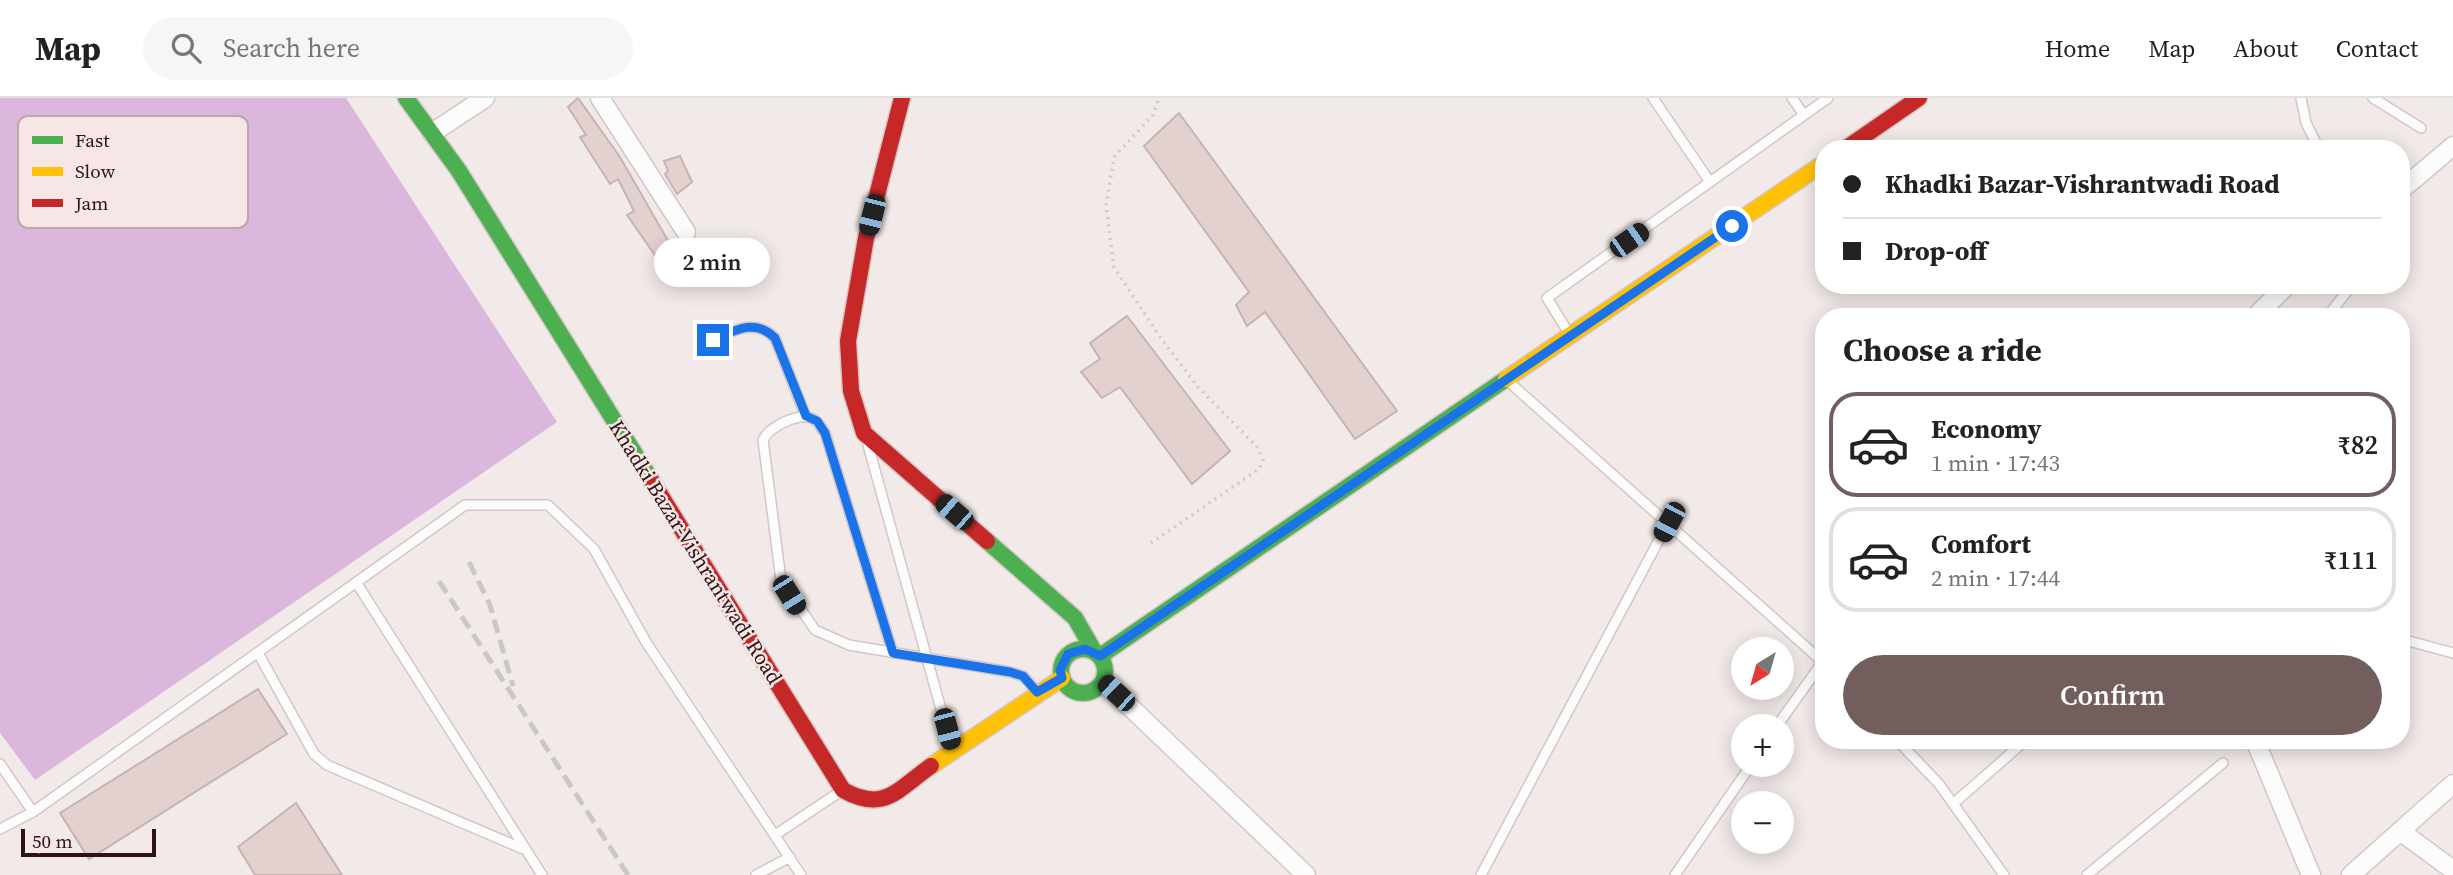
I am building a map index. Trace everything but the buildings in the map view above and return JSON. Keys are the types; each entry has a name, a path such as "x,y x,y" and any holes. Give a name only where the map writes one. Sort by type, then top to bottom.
{"street":[{"name":"Khadki Bazar-Vishrantwadi Road","path":"406,98 460,171 843,790"},
{"path":"432,133 485,98"},
{"path":"600,98 686,232"},
{"path":"902,98 866,238 848,341 851,391 864,433 1075,618 1104,664 1103,681 1090,693 1082,694 1066,686 1060,670 1068,654 1085,649 1097,654"},
{"path":"1858,140 1919,98"},
{"path":"2410,182 2453,146"},
{"path":"1097,654 1507,380 1815,169"},
{"path":"2264,308 2278,294"},
{"path":"843,790 861,800 881,801 1037,692 1062,678"},
{"path":"1103,681 1306,875"},
{"path":"2259,749 2311,875"},
{"path":"2351,875 2453,783"},
{"path":"2400,831 2453,870"}],"lane":[{"path":"1653,98 1710,182"},
{"path":"1792,98 1804,115"},
{"path":"1571,336 1547,298 1828,98"},
{"path":"2301,98 2306,123 2314,140"},
{"path":"2373,98 2421,128"},
{"path":"2332,308 2344,294"},
{"path":"713,340 740,328 753,326 766,329 775,338 806,416 817,421 825,433 893,653"},
{"path":"1507,380 1815,655"},
{"path":"806,416 766,432 763,440 780,580 815,630 849,645 1023,676 1037,692"},
{"path":"864,433 953,752"},
{"path":"0,829 33,812 465,505 548,505 594,549 646,642 801,875"},
{"path":"1481,875 1669,522"},
{"path":"356,582 523,849 542,875"},
{"path":"2410,641 2453,653"},
{"path":"258,653 314,754 327,765 523,849"},
{"path":"1786,714 1815,673"},
{"path":"1905,749 1953,804 2004,875"},
{"path":"1953,804 2016,749"},
{"path":"2087,875 2223,763"},
{"path":"0,764 33,812"},
{"path":"1675,875 1743,777"},
{"path":"775,835 843,790"},
{"path":"756,875 790,857"}],"path":[{"path":"1151,542 1259,469 1263,460 1257,447 1198,387 1176,359 1114,267 1106,206 1114,157 1153,115 1159,98"}],"shaded area":[{"path":"0,98 346,98 557,422 35,780 0,733"}],"railway":[{"path":"469,562 490,605 513,686"},
{"path":"439,581 628,875"}],"traffic: fast":[{"path":"406,98 459,171 653,483"},
{"path":"1100,656 1506,379"},
{"path":"987,541 1075,618 1094,651"},
{"path":"1083,649 1092,650 1099,655 1104,662 1105,671 1104,680 1099,687 1092,692 1083,693 1074,692 1067,687 1062,680 1061,671 1062,662 1067,655 1074,650 1083,649"}],"traffic: slow":[{"path":"1506,379 1815,169"},
{"path":"931,766 1062,678"}],"traffic: jam":[{"path":"902,98 866,238 848,341 851,391 864,433 987,541"},
{"path":"1858,140 1919,98"},
{"path":"653,483 843,790 857,797 880,799 890,796 931,766"}],"route":[{"path":"713,340 740,328 753,326 766,329 775,338 806,416 817,421 825,433 893,653 1010,672 1023,676 1037,692 1062,678 1060,670 1068,654 1085,649 1100,656 1732,226"}]}
